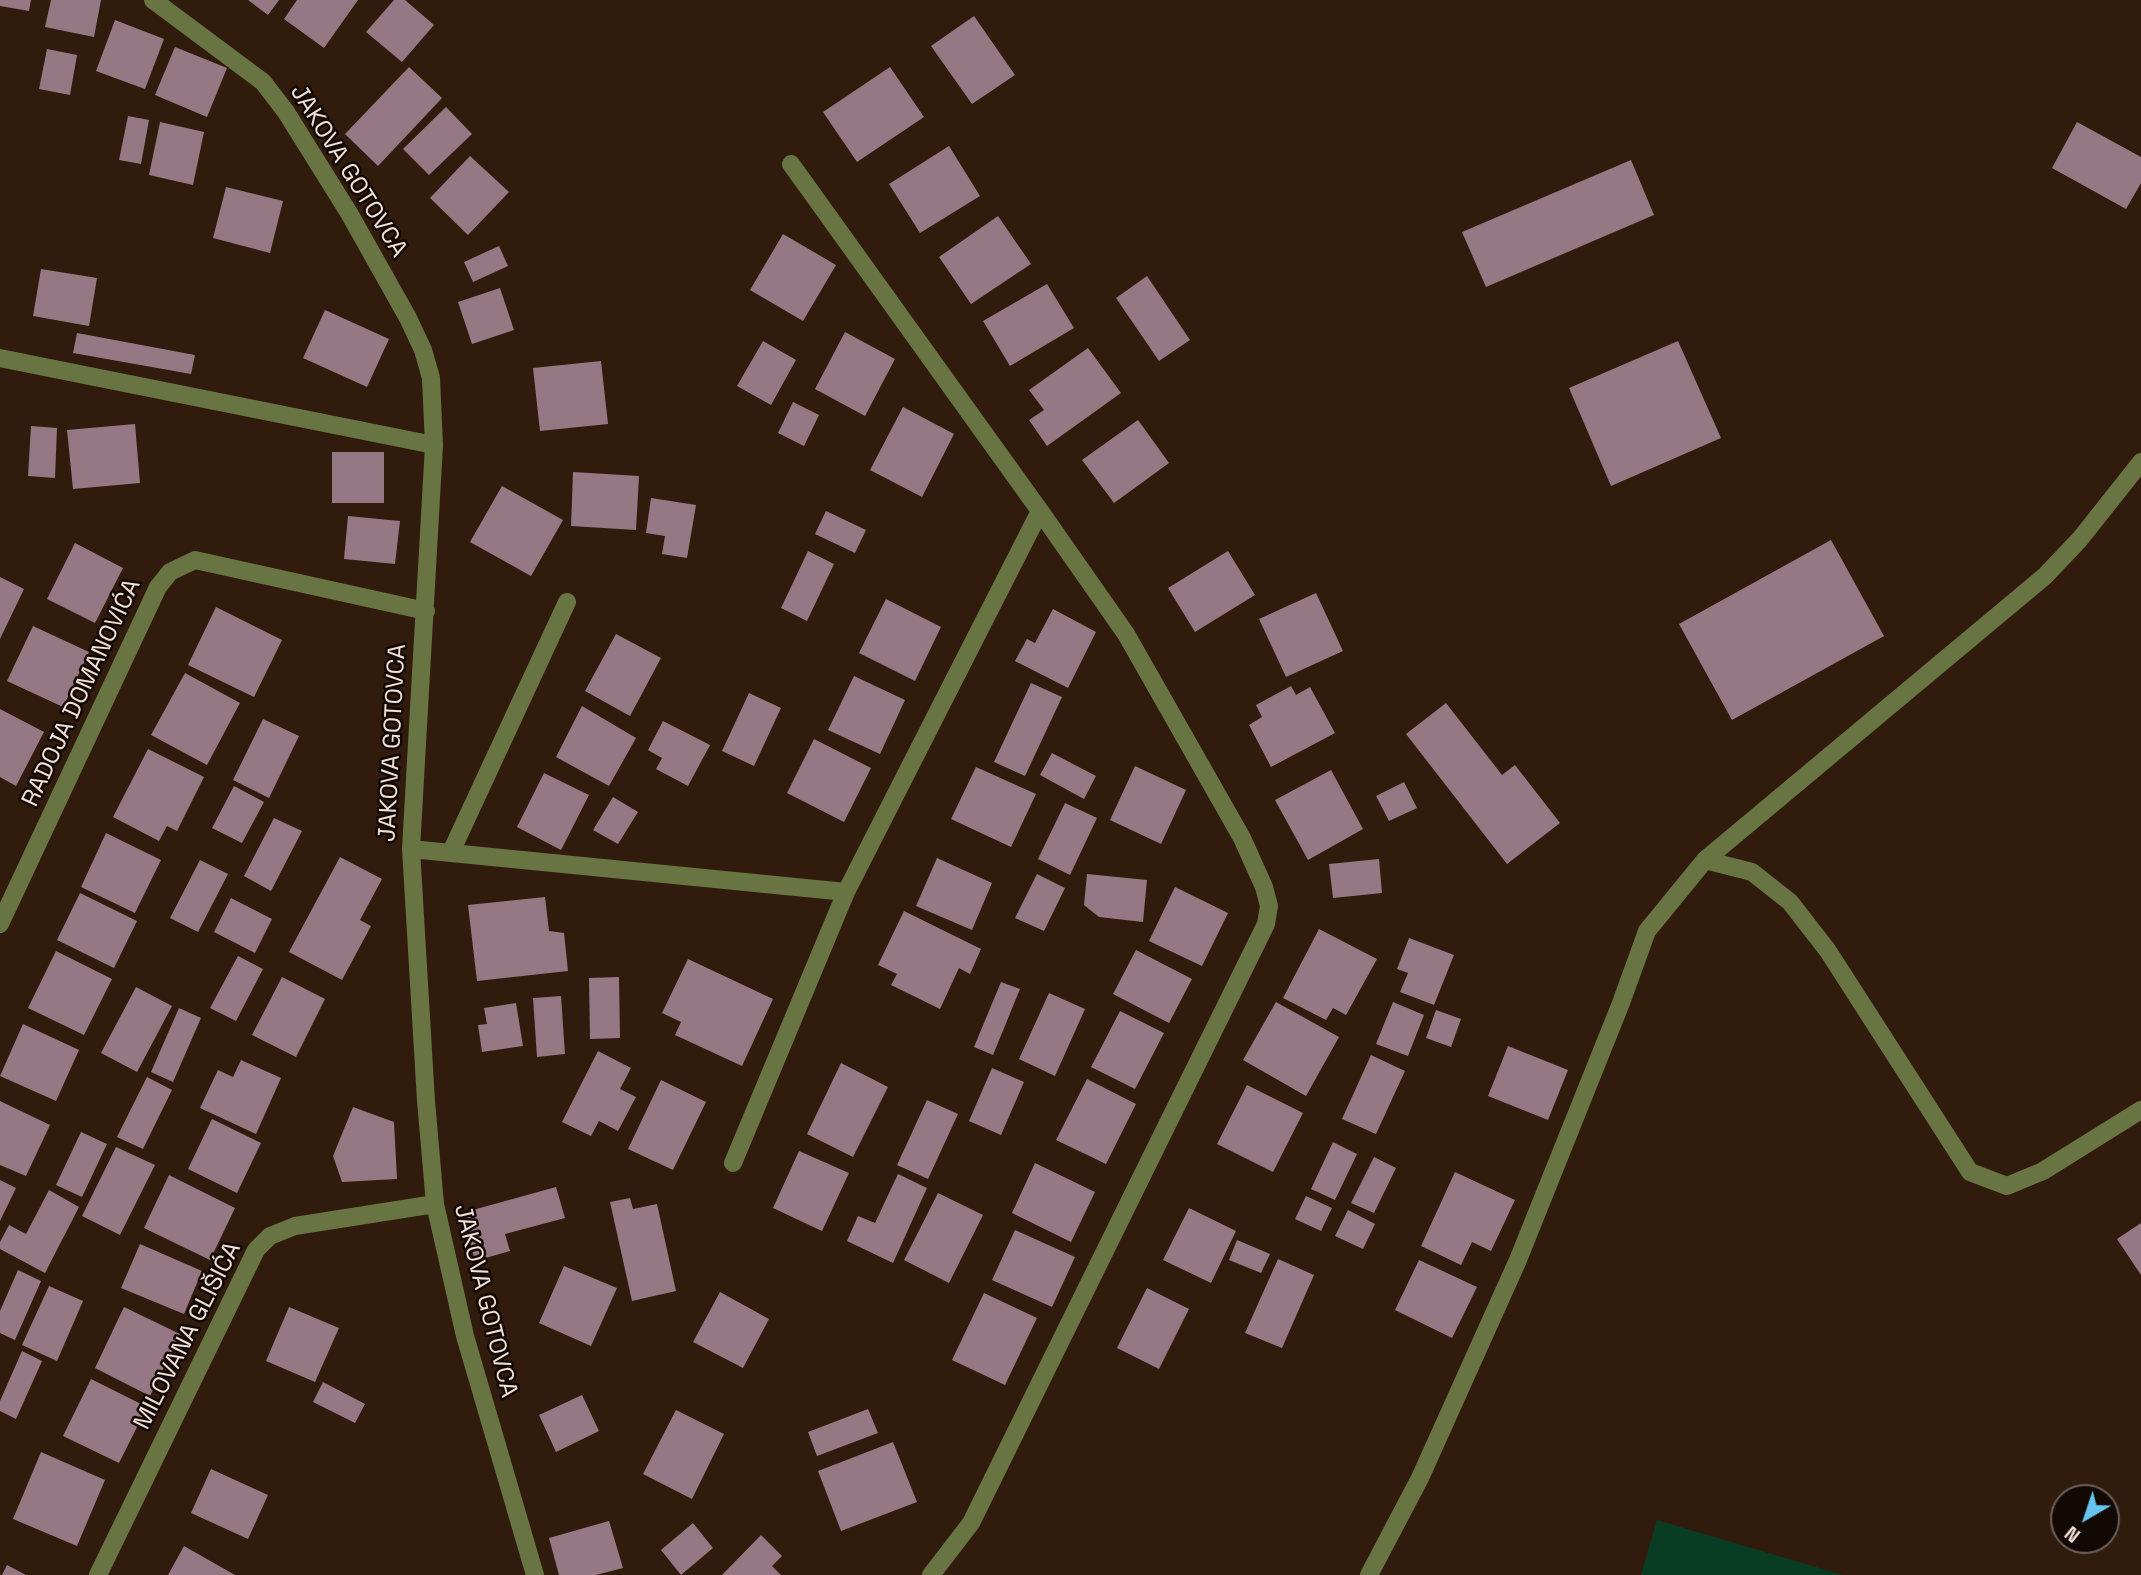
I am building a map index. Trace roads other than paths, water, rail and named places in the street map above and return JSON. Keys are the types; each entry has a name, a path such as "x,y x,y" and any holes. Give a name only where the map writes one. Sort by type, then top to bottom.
{"street":[{"name":"JAKOVA GOTOVCA","path":"153,0 263,82 286,112 349,213 408,318 423,350 430,378 434,445 411,849 435,1204 465,1336 536,1575"},
{"path":"791,164 1040,511 1132,646 1242,838 1265,887 1269,906 1266,924 971,1522 931,1575"},
{"path":"0,358 434,445"},
{"path":"1369,1575 1420,1478 1518,1260 1616,1016 1647,931 1705,860 2045,576 2141,463"},
{"path":"733,1163 846,892 1040,511"},
{"name":"RADOJA DOMANOVIĆA","path":"0,924 158,587 170,572 195,560 426,611"},
{"path":"451,852 567,602"},
{"path":"411,849 846,892"},
{"path":"1705,860 1752,872 1790,902 1828,951 1970,1172 2007,1186 2043,1171 2141,1110"},
{"name":"MILOVANA GLIŠIĆA","path":"98,1575 256,1250 270,1236 295,1226 435,1204"}]}
